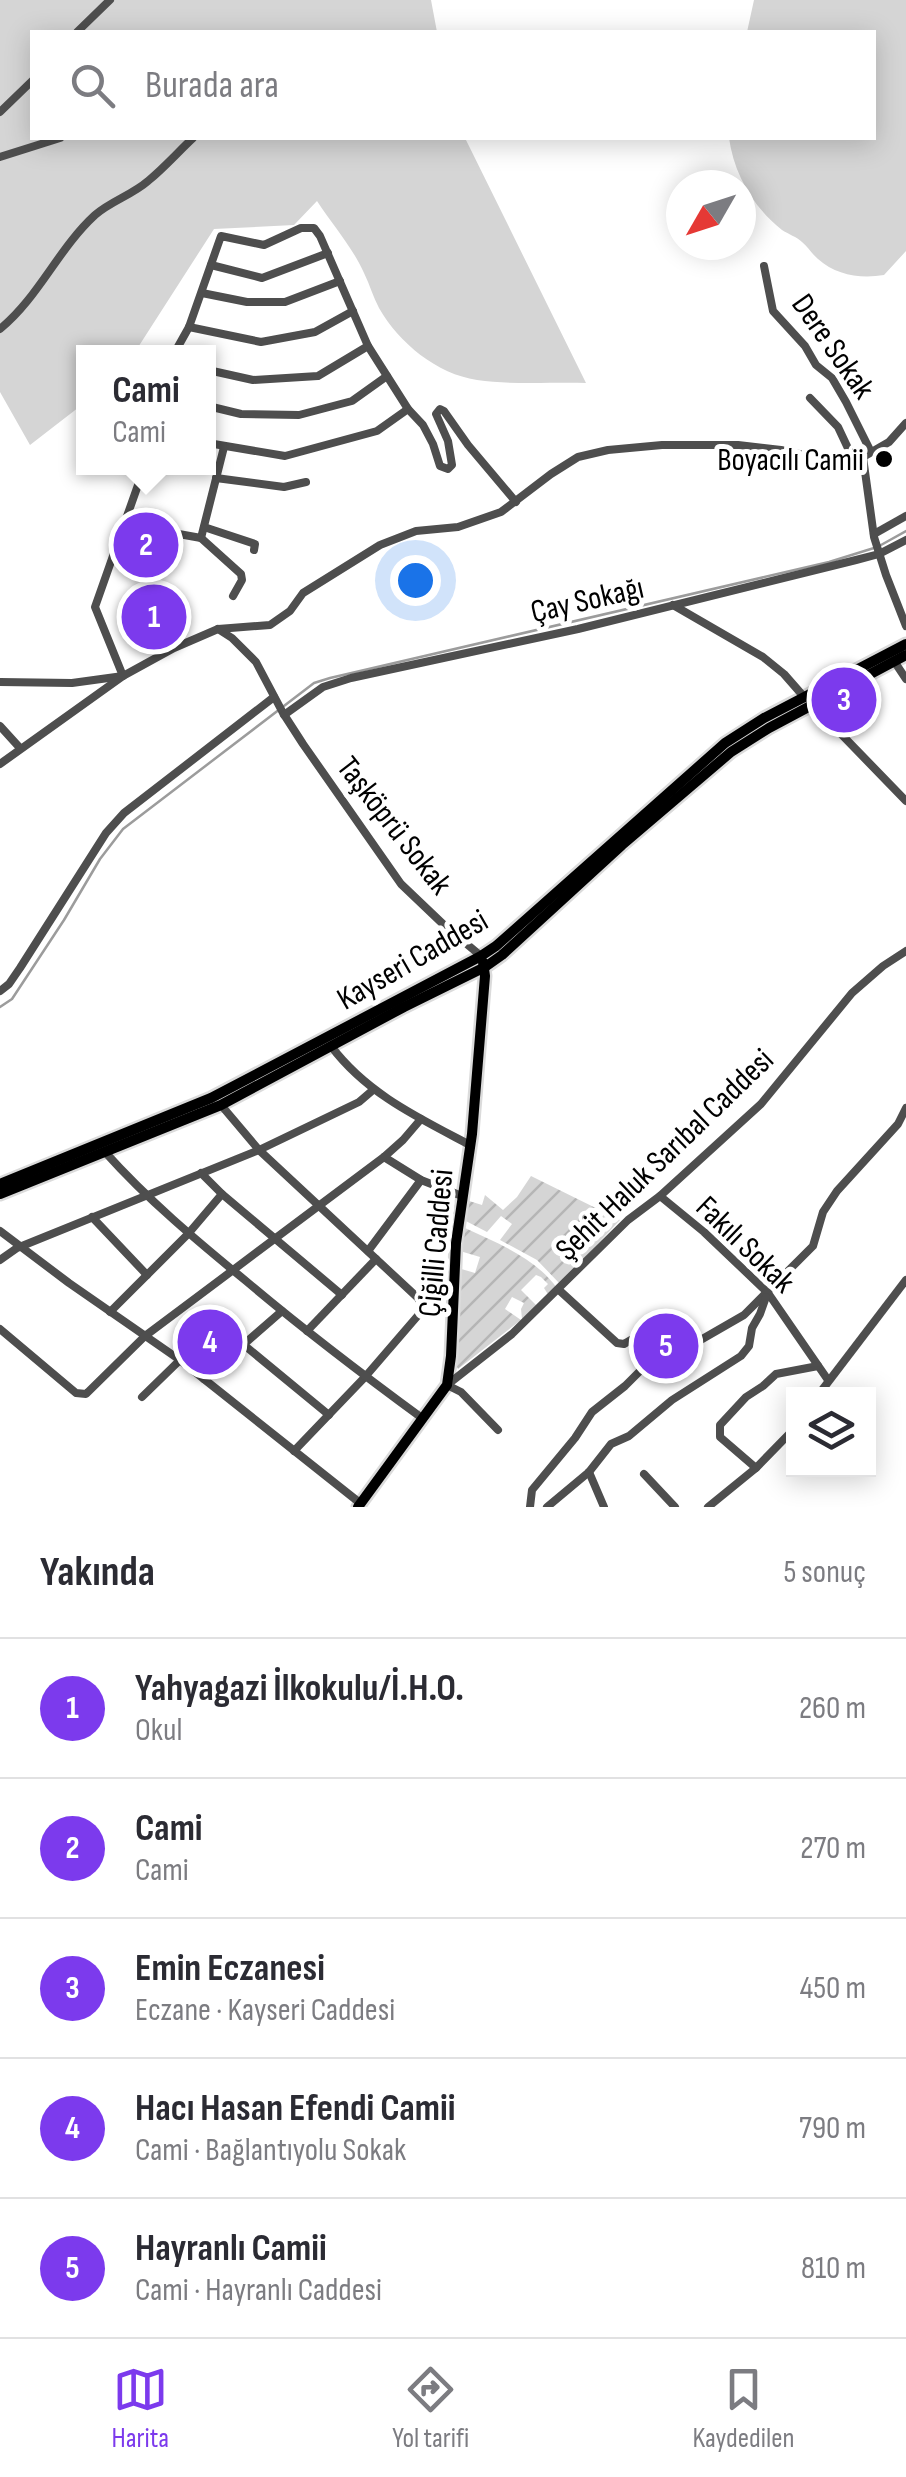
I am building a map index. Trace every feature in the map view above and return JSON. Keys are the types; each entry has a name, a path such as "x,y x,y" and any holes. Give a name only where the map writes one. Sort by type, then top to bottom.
{"main road":[{"name":"Kayseri Caddesi","path":"808,701 906,644"},
{"name":"Kayseri Caddesi","path":"0,1194 221,1105 483,962 496,946 714,751 764,718 906,655"},
{"name":"Kayseri Caddesi","path":"0,1184 212,1098 483,962"},
{"name":"Çiğilli Caddesi","path":"447,1385 456,1242 470,1146 483,962"},
{"path":"359,1505 447,1385"}],"street":[{"path":"78,30 110,0"},
{"path":"0,112 30,83"},
{"path":"0,157 54,140"},
{"path":"0,329 38,290 96,214 146,183 191,140"},
{"path":"179,345 202,293 220,236 264,245 306,226 318,232 368,346 408,409 423,424 438,463 448,469 452,464 448,441 436,414 439,409 516,502"},
{"path":"211,265 262,278 328,254"},
{"name":"Dere Sokak","path":"764,266 773,311 805,346 816,365 832,378 846,402 863,457"},
{"path":"202,293 248,302 285,302 340,282"},
{"path":"189,327 261,342 315,332 352,311"},
{"path":"216,372 253,380 318,376 368,346"},
{"path":"216,408 241,414 299,414 352,401 386,376"},
{"path":"810,398 863,457 874,535 906,626"},
{"path":"216,445 284,456 377,431 408,409"},
{"path":"0,764 123,676 174,648 218,629 270,624 290,611 303,593 380,545 416,532 458,527 501,512 578,457 662,445 738,445 840,463 863,457 894,437 906,423"},
{"path":"201,538 224,447"},
{"path":"123,676 95,607 142,475"},
{"path":"216,478 284,487 306,482"},
{"path":"128,514 162,531 201,538 241,574 233,596"},
{"path":"874,535 906,516"},
{"path":"204,527 255,544 254,550"},
{"name":"Çay Sokağı","path":"284,714 323,687 351,678 578,629 879,553 906,540"},
{"path":"673,604 763,657 784,674 906,801"},
{"name":"Taşköprü Sokak","path":"218,629 256,662 284,714 401,884 483,962"},
{"path":"894,662 906,679"},
{"path":"0,682 72,683 123,676"},
{"path":"0,991 9,984 106,834 124,813 274,697"},
{"path":"0,726 20,748"},
{"name":"Şehit Haluk Sarıbal Caddesi","path":"447,1385 512,1334 628,1220 761,1104 852,993 906,951"},
{"path":"331,1046 374,1090 470,1146"},
{"path":"0,1260 21,1247 259,1150 374,1090"},
{"path":"221,1105 259,1150 418,1298 422,1308 366,1377 294,1451"},
{"path":"530,1507 532,1490 592,1412 644,1366 671,1357 744,1315 813,1246 823,1212 837,1191 898,1124 906,1108"},
{"path":"0,1330 81,1394 88,1392 144,1336 384,1157 421,1119"},
{"path":"105,1152 188,1234 422,1418"},
{"path":"384,1157 421,1180 462,1196"},
{"path":"201,1173 342,1295"},
{"path":"368,1252 421,1180"},
{"path":"110,1312 222,1194"},
{"name":"Fakılı Sokak","path":"660,1196 768,1292 828,1380"},
{"path":"92,1217 147,1275"},
{"path":"0,1231 180,1360 359,1505"},
{"path":"308,1331 376,1259"},
{"path":"823,1387 906,1280"},
{"path":"559,1290 617,1343 644,1339 655,1362"},
{"path":"547,1507 588,1472 611,1444 629,1436 672,1400 742,1356 768,1292"},
{"path":"204,1379 282,1311"},
{"path":"244,1345 329,1415"},
{"path":"142,1398 180,1360"},
{"path":"756,1468 720,1437 720,1425 746,1396 776,1374 818,1366"},
{"path":"447,1385 461,1392 498,1430"},
{"path":"708,1507 786,1437"},
{"path":"588,1472 604,1507"},
{"path":"644,1474 675,1507"}],"shaded area":[{"path":"0,0 431,0 437,30 30,30 30,140 466,140 586,383 477,380 448,371 420,355 387,321 354,254 317,201 294,225 214,229 139,345 76,345 76,409 30,445 0,392"},
{"path":"754,0 906,0 906,251 884,275 857,276 833,269 772,221 756,202 756,170 738,170 729,140 876,140 876,30 747,30"},
{"path":"531,1176 620,1220 560,1284 537,1260 500,1240 512,1224 501,1216 487,1232 462,1219 466,1200 482,1205 485,1195 503,1210"},
{"path":"465,1228 527,1260 557,1288 549,1296 544,1288 548,1284 536,1275 521,1290 537,1306 522,1319 524,1303 512,1297 505,1309 521,1320 458,1369 458,1268 475,1273 480,1257 460,1251 461,1231"}],"waterway":[{"path":"881,545 906,531"},
{"path":"0,1007 12,999 123,829 314,683 829,562 874,548"}],"place":[{"name":"Boyacılı Camii","path":"884,459"},
{"name":"Cami","path":"146,545"},
{"name":"Yahyagazi İlkokulu/İ.H.O.","path":"154,617"},
{"name":"Emin Eczanesi","path":"844,700"},
{"name":"Hacı Hasan Efendi Camii","path":"210,1342"},
{"name":"Hayranlı Camii","path":"666,1346"}]}
